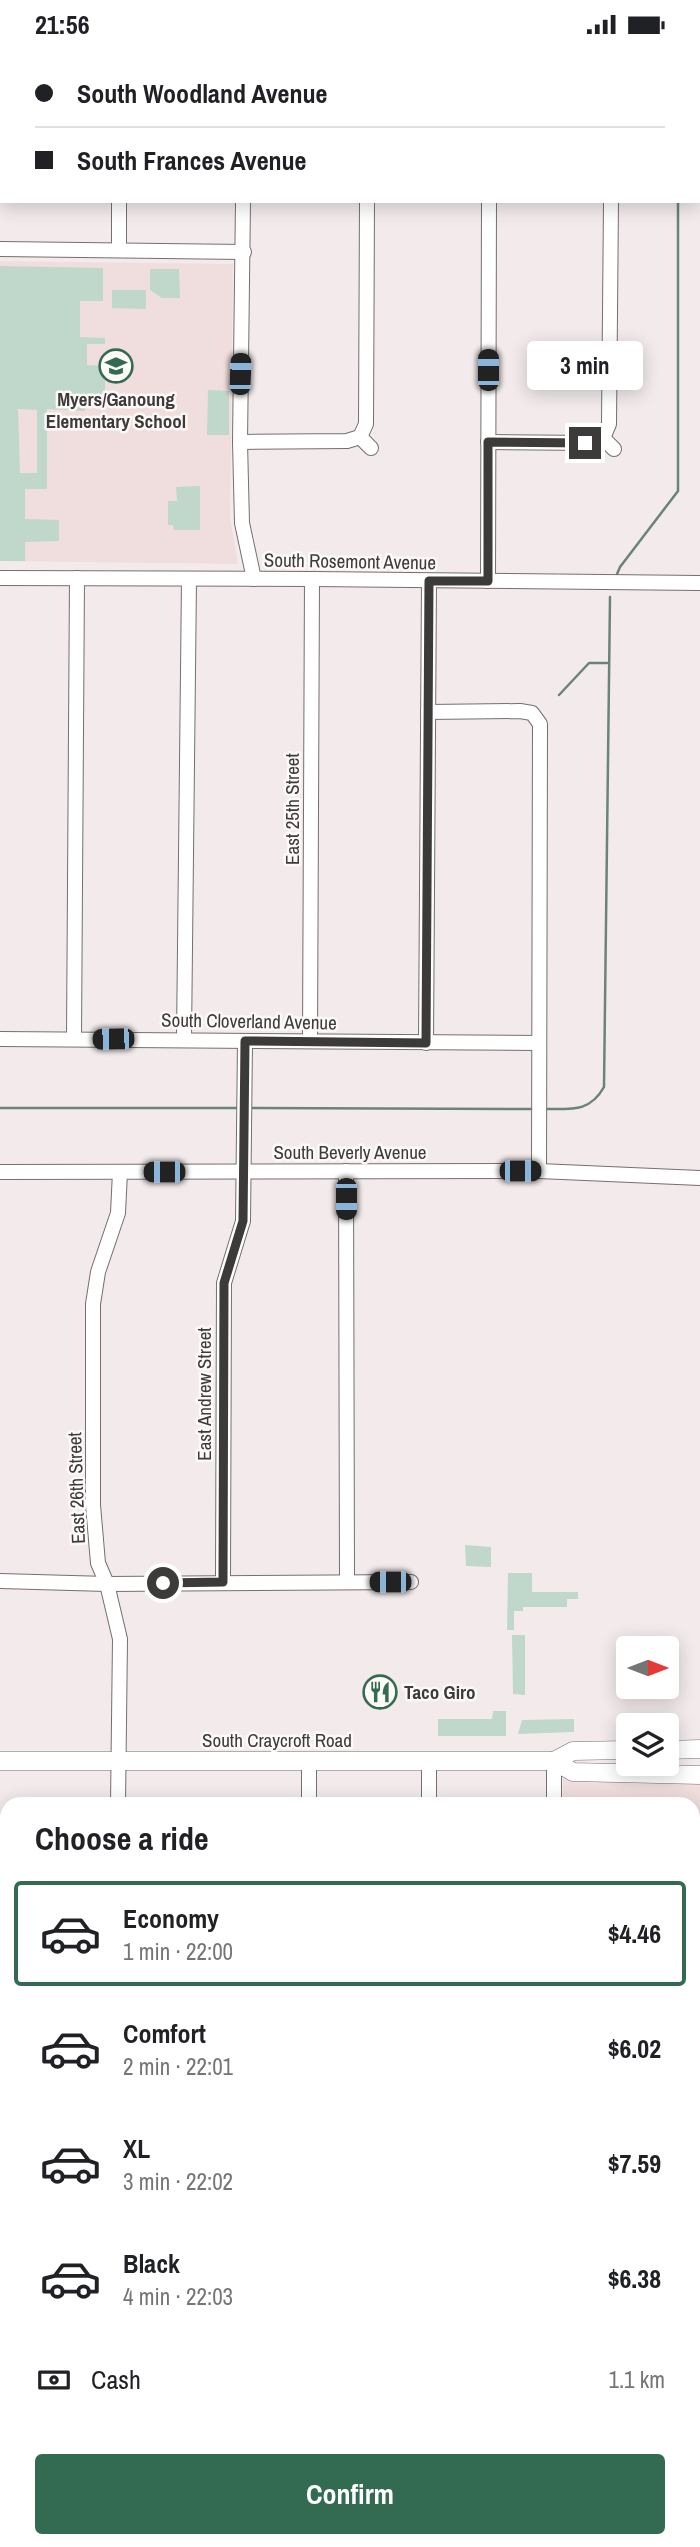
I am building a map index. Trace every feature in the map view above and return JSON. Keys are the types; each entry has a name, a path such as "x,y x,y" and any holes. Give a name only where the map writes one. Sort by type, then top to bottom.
{"main road":[{"path":"679,1762 684,1761 694,1749"},
{"name":"South Craycroft Road","path":"0,1761 554,1761 573,1751 616,1750"},
{"name":"South Craycroft Road","path":"554,1761 573,1772 616,1773"},
{"name":"South Craycroft Road","path":"679,1774 700,1775"}],"street":[{"path":"119,203 119,250"},
{"path":"243,203 240,442 242,523 254,579"},
{"path":"240,442 347,441 360,437 366,425 367,203"},
{"path":"488,581 489,203"},
{"path":"488,442 608,443 611,203"},
{"path":"0,249 244,252"},
{"path":"360,437 371,448"},
{"name":"South Rosemont Avenue","path":"0,578 700,583"},
{"path":"74,1039 77,578"},
{"path":"184,1039 189,579"},
{"name":"East 25th Street","path":"310,1040 312,579"},
{"path":"426,1043 429,581"},
{"path":"428,712 520,711 540,715 539,1171"},
{"name":"South Cloverland Avenue","path":"0,1039 539,1043"},
{"name":"East Andrew Street","path":"223,1582 224,1283 243,1221 245,1041"},
{"path":"346,1171 346,1582"},
{"name":"South Beverly Avenue","path":"0,1172 539,1171 700,1178"},
{"name":"East 26th Street","path":"118,1797 120,1639 107,1584 98,1563 93,1506 93,1304 97,1272 118,1213 120,1172"},
{"path":"0,1581 107,1584 411,1582"},
{"path":"429,1760 429,1797"},
{"path":"309,1761 309,1797"},
{"path":"554,1761 554,1797"}],"shaded area":[{"name":"Myers/Ganoung Elementary School","path":"0,261 233,264 230,517 238,564 0,561"},
{"path":"563,1778 700,1781 700,1797 563,1797"}],"green space":[{"path":"0,266 103,268 103,301 80,301 80,337 105,338 105,344 87,344 87,365 105,366 105,401 96,401 96,407 85,407 85,411 47,409 47,489 25,489 25,519 59,520 59,541 25,542 25,561 0,561","holes":["18,409 37,410 37,473 20,473"]},
{"path":"150,269 179,269 180,298 162,298 150,290"},
{"path":"112,290 146,290 146,309 112,308"},
{"path":"208,390 229,391 229,435 207,435"},
{"path":"200,486 200,530 174,530 173,525 168,525 168,501 177,501 176,487"},
{"path":"465,1545 491,1547 491,1567 466,1566"},
{"path":"508,1573 532,1573 532,1592 578,1592 578,1599 567,1599 567,1607 523,1607 523,1611 514,1611 514,1630 507,1630"},
{"path":"512,1635 525,1635 525,1695 513,1694"},
{"path":"493,1711 506,1711 506,1736 438,1736 438,1719 492,1719"},
{"path":"574,1719 574,1732 518,1734 522,1720"}],"waterway":[{"path":"617,574 678,491 678,203"},
{"path":"546,1109 572,1109 586,1105 593,1101 604,1087 610,597"},
{"path":"559,695 589,663 607,663"},
{"path":"0,1108 238,1108"},
{"path":"248,1108 536,1109"}],"place":[{"name":"Myers/Ganoung Elementary School","path":"116,366"},
{"name":"Taco Giro","path":"380,1692"}],"route":[{"path":"163,1583 223,1582 224,1283 243,1221 245,1041 426,1043 429,581 488,581 488,442 585,443"}]}
